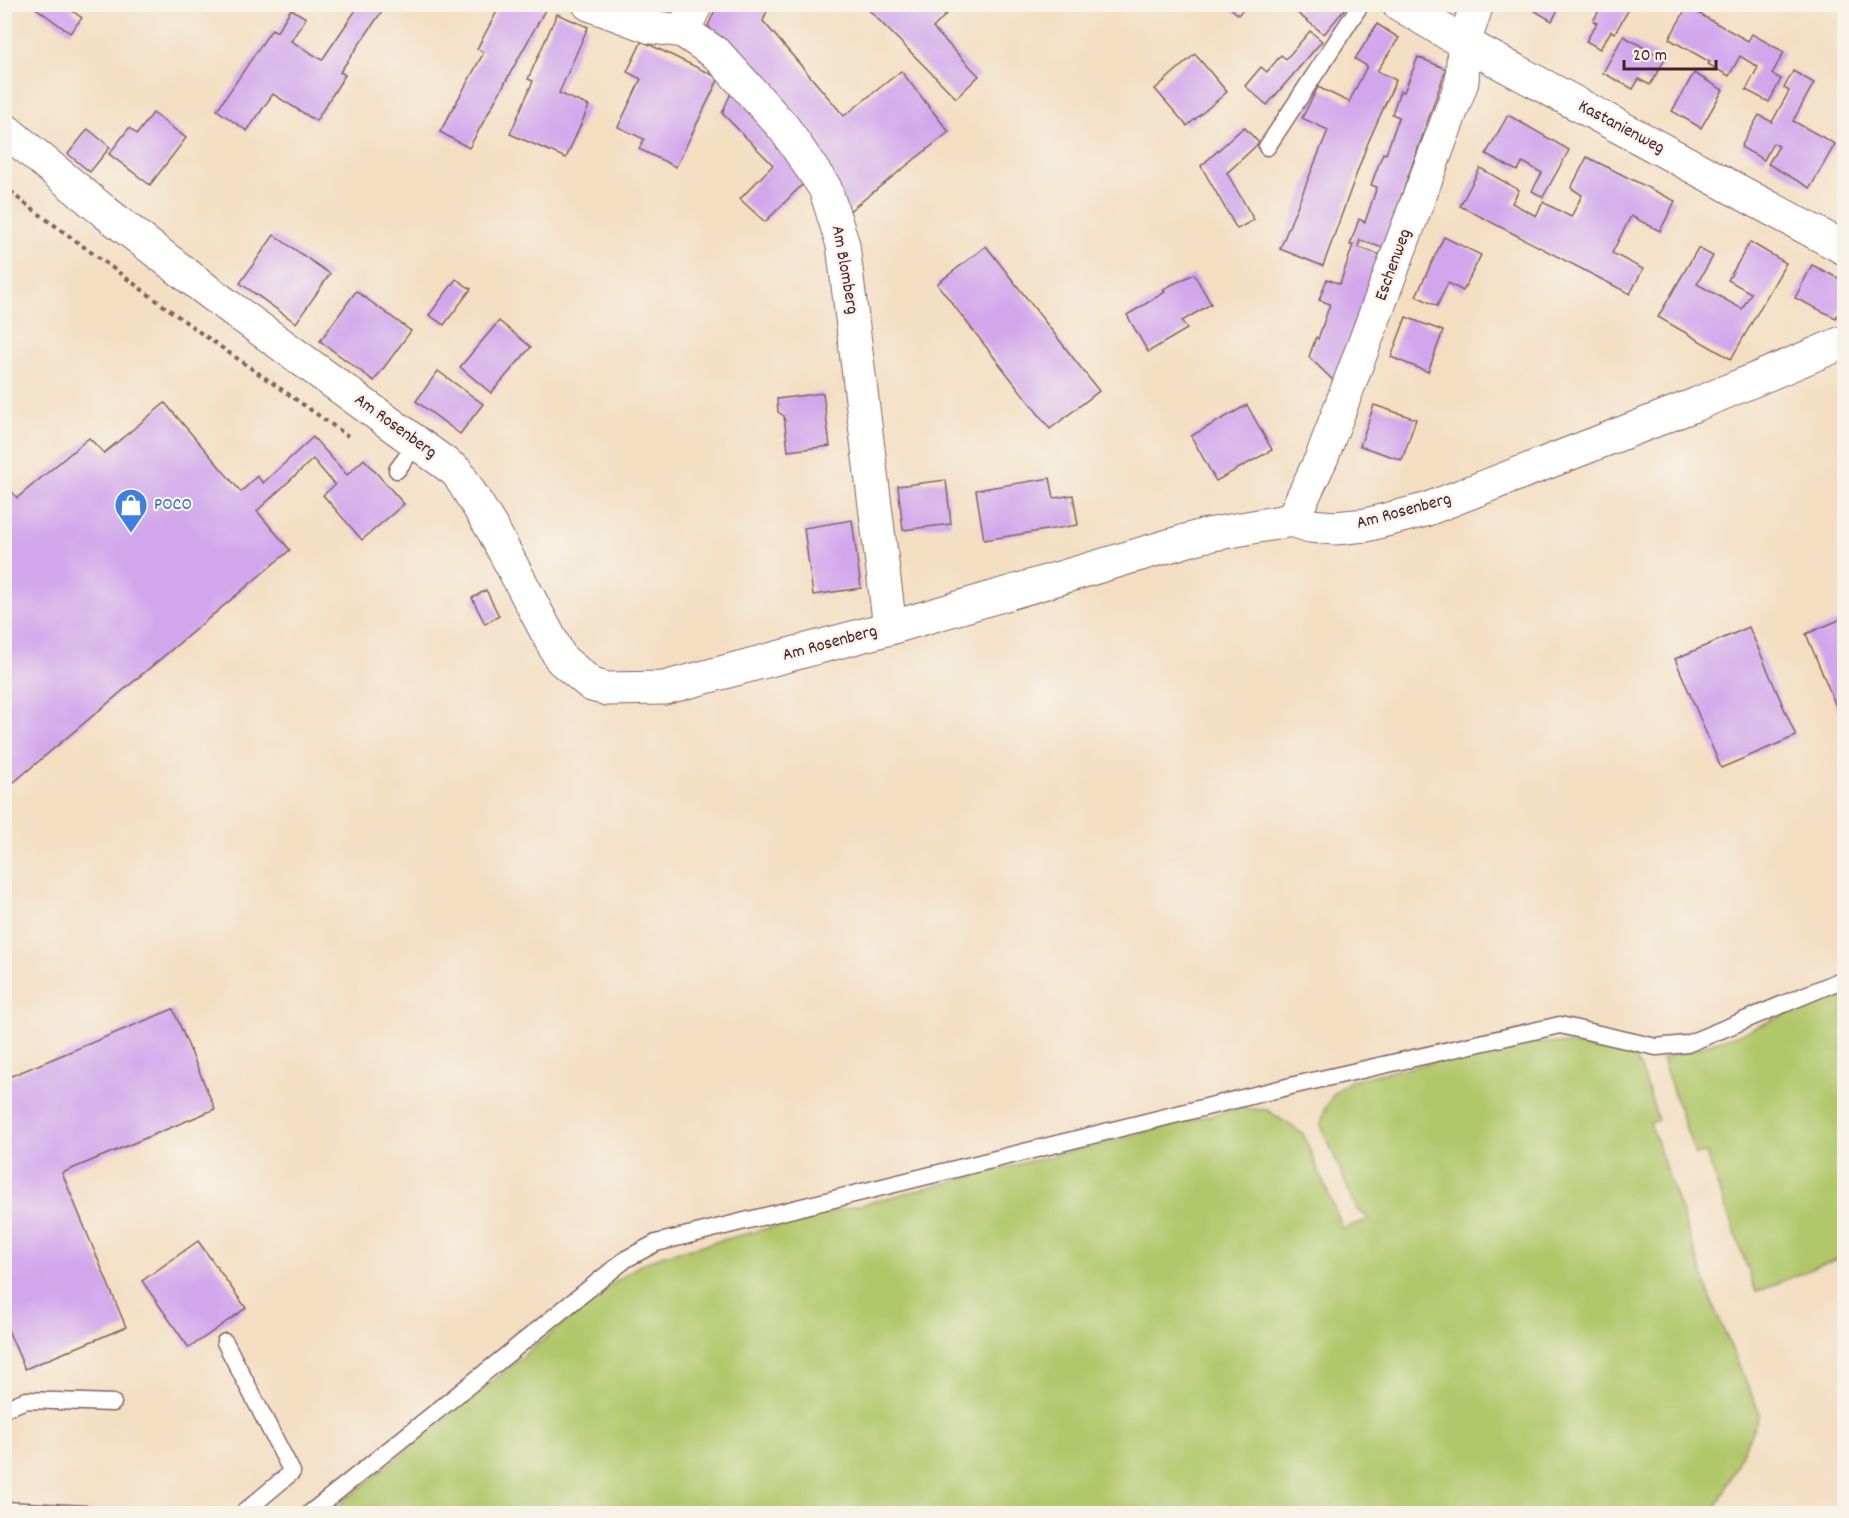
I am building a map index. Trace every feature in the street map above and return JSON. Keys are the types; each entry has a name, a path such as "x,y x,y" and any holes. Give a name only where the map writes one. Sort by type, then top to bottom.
{"street":[{"name":"Am Blomberg","path":"589,4 651,27 690,18 718,55 784,128 825,188 843,245 890,628"},
{"name":"Kastanienweg","path":"1399,4 1464,43 1845,248"},
{"name":"Eschenweg","path":"1292,520 1322,457 1462,82 1464,43 1477,4"},
{"name":"Am Rosenberg","path":"4,129 150,247 457,472 493,530 561,659 600,687 664,688 890,628 1202,536 1292,520 1310,526 1366,525 1425,510 1697,404 1845,342"}],"lane":[{"path":"1267,147 1361,4"},
{"path":"397,470 417,443"},
{"path":"309,1514 626,1259 656,1243 1295,1085 1560,1025 1656,1047 1687,1044 1845,979"},
{"path":"225,1342 292,1472 242,1514"},
{"path":"4,1409 26,1400 113,1402"},
{"path":"4,1510 88,1514"}],"path":[{"path":"4,185 19,199 198,332 350,437"}],"green space":[{"path":"1844,989 1844,1256 1756,1292 1706,1153 1695,1155 1662,1059 1740,1034"},
{"path":"1525,1042 1580,1046 1633,1056 1642,1071 1658,1120 1650,1123 1715,1310 1760,1414 1714,1513 328,1514 615,1282 640,1265 664,1255 1239,1108 1267,1110 1303,1134 1343,1229 1370,1219 1357,1210 1321,1125 1325,1109 1334,1093 1352,1080"}],"building":[{"path":"39,4 75,4 71,10 82,18 70,33 36,8"},
{"path":"360,4 387,4 340,72 345,75 316,121 273,94 247,131 217,110 272,29 277,32 291,9 306,18 291,41 322,60"},
{"path":"501,4 534,4 545,10 469,148 440,132 484,52 477,49"},
{"path":"718,4 760,4 767,11 763,21 844,116 901,71 949,132 848,212 809,145 708,26"},
{"path":"863,4 956,4 933,28 979,76 956,98"},
{"path":"1227,4 1248,4 1238,15"},
{"path":"1302,4 1349,4 1324,34 1296,12"},
{"path":"1532,4 1561,4 1552,21 1530,8"},
{"path":"1603,4 1632,4 1615,33 1611,31 1600,49 1586,41 1597,23 1593,21"},
{"path":"1687,7 1748,41 1752,34 1784,52 1772,74 1781,79 1769,102 1746,90 1758,67 1740,56 1729,76 1708,64 1710,62 1669,39"},
{"path":"557,14 588,27 559,93 589,106 566,158 510,134 533,81 528,79"},
{"path":"1377,24 1399,38 1377,71 1396,80 1367,145 1323,266 1280,249 1328,130 1302,118 1318,87 1349,102 1367,66 1355,59"},
{"path":"1310,31 1322,41 1267,105 1245,86 1261,67 1267,72 1281,55 1286,59"},
{"path":"1623,36 1665,59 1650,85 1639,79 1633,89 1603,73"},
{"path":"642,41 719,78 676,167 639,149 644,139 618,127 641,79 627,72"},
{"path":"1195,54 1227,92 1187,126 1155,89"},
{"path":"1418,57 1446,69 1383,248 1360,240 1358,247 1381,255 1337,384 1309,357 1330,304 1319,300 1327,279 1340,284 1359,219 1365,222 1377,187 1371,185 1383,153 1386,154 1399,117 1392,114 1400,91 1404,92"},
{"path":"1793,71 1814,83 1793,121 1835,144 1810,188 1768,164 1779,146 1773,143 1764,160 1741,147 1759,115 1772,122 1789,91 1784,88"},
{"path":"1694,73 1723,90 1701,128 1672,111"},
{"path":"732,91 790,149 804,183 765,222 740,199 773,165 722,113"},
{"path":"153,113 186,138 150,185 109,154 129,128 137,134"},
{"path":"1508,115 1569,150 1543,197 1532,191 1542,173 1523,162 1517,171 1486,154"},
{"path":"1244,127 1259,143 1227,173 1254,220 1237,229 1201,166"},
{"path":"88,129 110,147 90,172 68,154"},
{"path":"1587,157 1675,201 1660,231 1631,216 1612,253 1643,269 1630,294 1460,206 1480,168 1519,190 1512,203 1536,216 1543,202 1571,217 1582,195 1571,188"},
{"path":"274,235 330,274 296,323 240,283"},
{"path":"1444,237 1481,255 1463,291 1448,283 1437,306 1416,296"},
{"path":"1750,242 1786,263 1731,359 1658,317 1698,248 1713,256 1697,284 1742,309 1751,293 1728,280"},
{"path":"986,246 1099,391 1050,429 937,284"},
{"path":"1812,265 1844,281 1844,300 1836,318 1795,298"},
{"path":"1194,274 1211,304 1182,321 1187,329 1148,352 1127,315 1165,292 1163,289"},
{"path":"456,279 471,289 444,325 429,315"},
{"path":"356,291 411,331 374,381 320,341"},
{"path":"1406,317 1443,331 1428,372 1391,357"},
{"path":"499,321 531,347 491,393 460,367"},
{"path":"438,371 483,404 460,434 416,401"},
{"path":"823,393 830,446 788,451 784,416 778,412 777,399"},
{"path":"165,403 241,492 257,476 263,483 313,437 347,475 364,459 404,504 362,540 323,495 335,485 313,459 257,511 290,550 14,782 4,771 4,482 17,498 89,438 104,453"},
{"path":"1247,405 1272,450 1216,481 1191,436"},
{"path":"1374,405 1416,419 1402,460 1360,446"},
{"path":"1050,478 1054,498 1073,495 1078,525 984,540 976,490"},
{"path":"946,480 951,524 903,530 898,486"},
{"path":"852,520 861,588 813,595 804,528"},
{"path":"486,590 499,616 485,624 472,598"},
{"path":"1844,618 1844,725 1806,634"},
{"path":"1749,627 1796,736 1721,768 1675,659"},
{"path":"173,1009 215,1109 62,1173 126,1327 25,1369 4,1321 4,1079"},
{"path":"198,1241 246,1308 189,1348 142,1281"}],"place":[{"name":"POCO","path":"131,534"}]}
